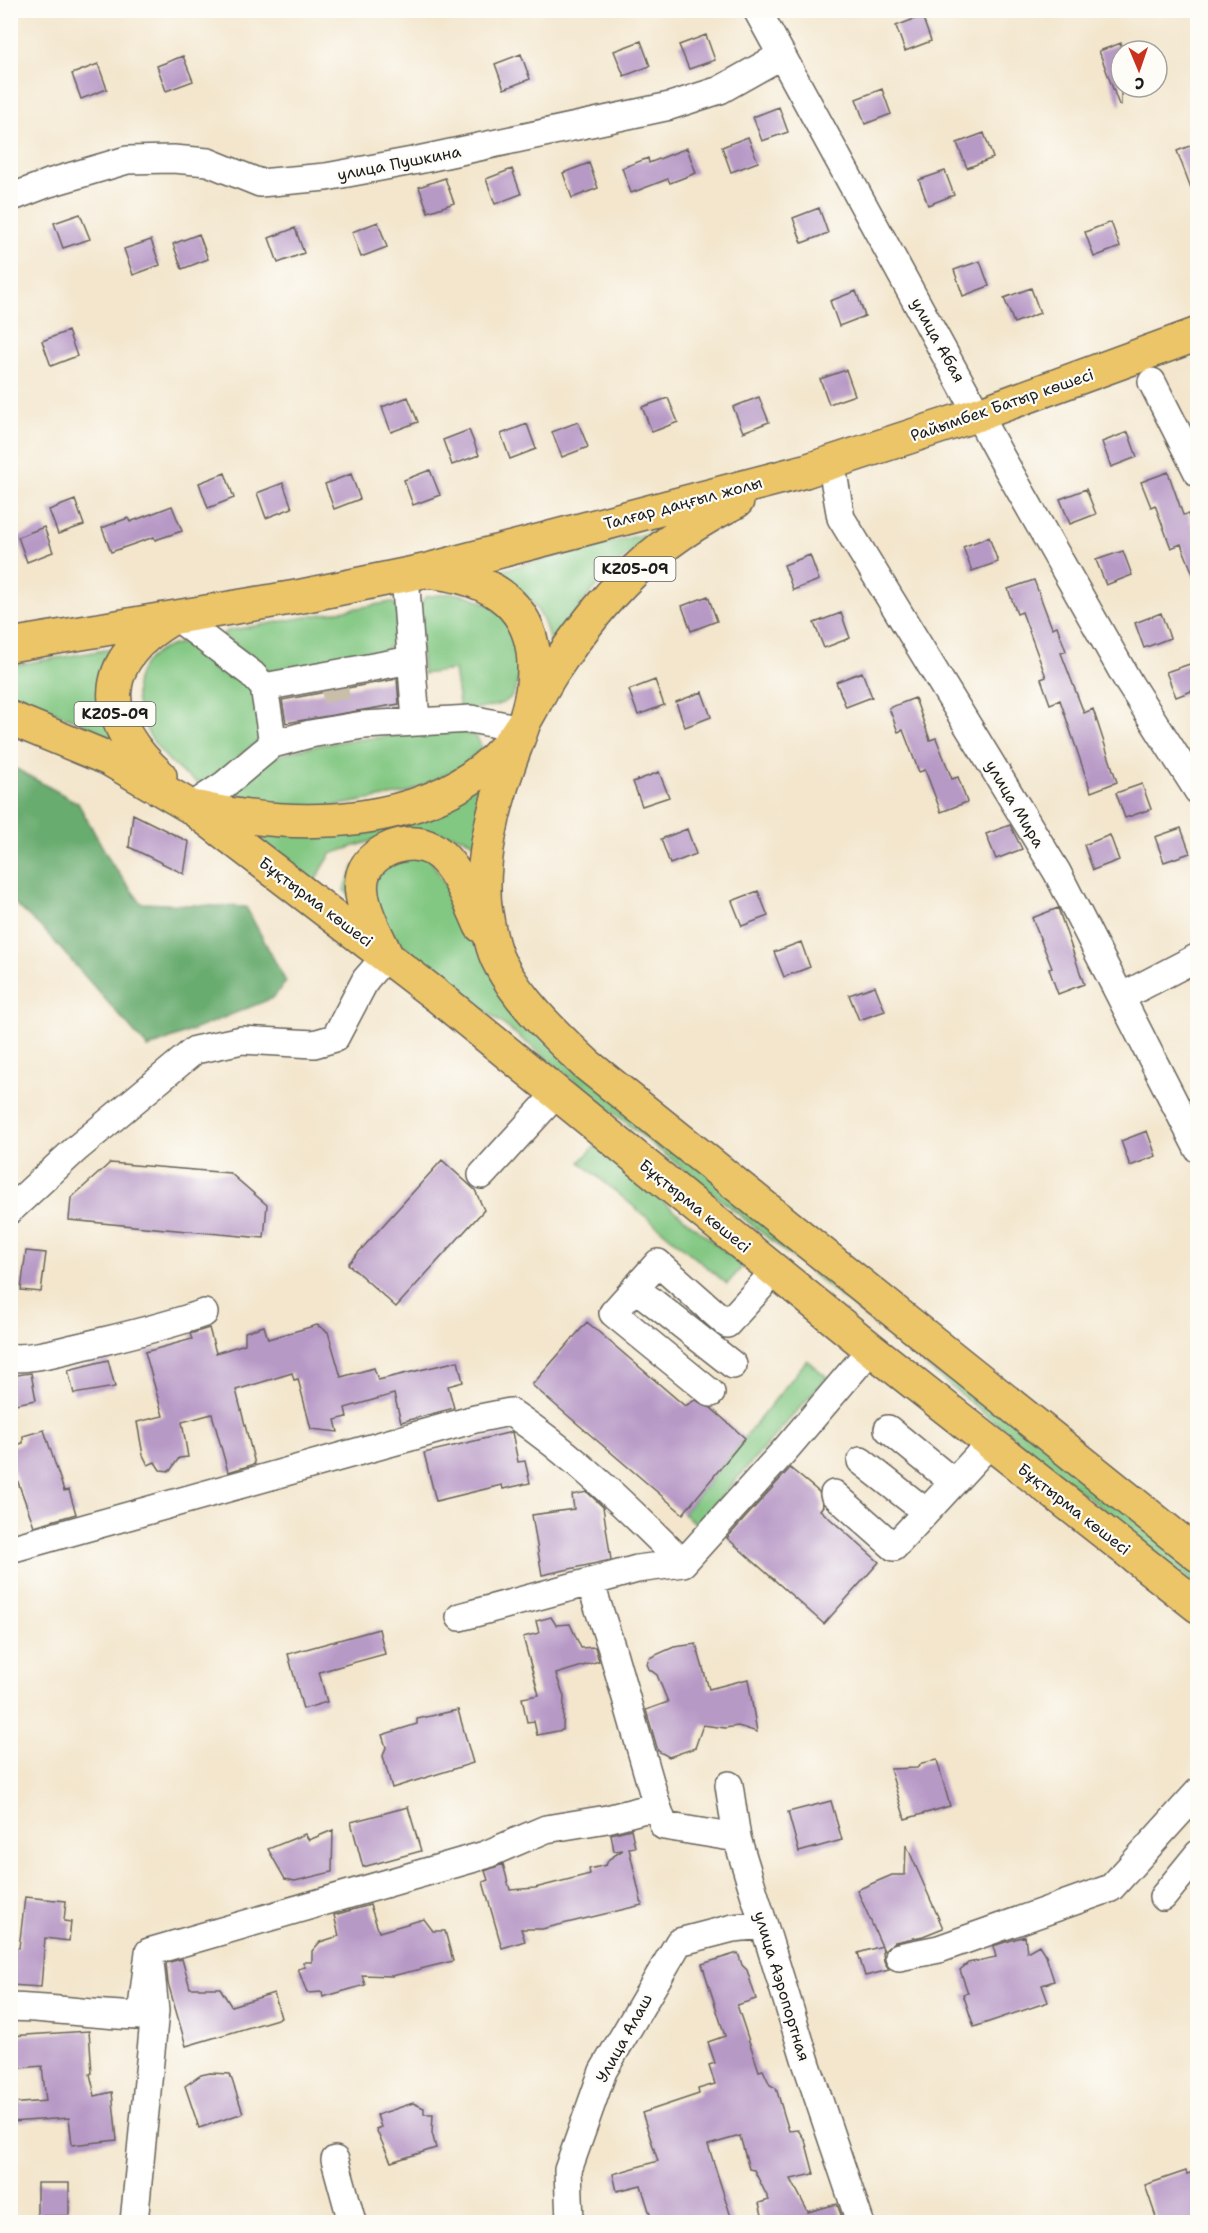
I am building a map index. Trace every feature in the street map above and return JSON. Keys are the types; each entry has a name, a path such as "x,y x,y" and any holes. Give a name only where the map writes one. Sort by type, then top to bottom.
{"main road":[{"name":"Райымбек Батыр көшесі","path":"818,466 979,414 1197,334"},
{"name":"Талғар даңғыл жолы","path":"10,645 302,596 414,573 818,466"},
{"name":"Талғар даңғыл жолы","path":"521,729 552,673 595,610 619,583 671,541 713,513 818,466"},
{"name":"KZ05-09","path":"10,718 110,759 191,807 246,817 306,821 350,819 421,802 467,781 504,750 521,729 530,700 533,667 527,632 516,610 490,586 471,578 414,573"},
{"name":"Талғар даңғыл жолы","path":"175,616 145,636 129,655 114,697 115,712 128,741 140,758 191,807"},
{"path":"499,963 485,905 488,845 504,778 521,729"},
{"name":"Бұқтырма көшесі","path":"191,807 386,956 871,1349 1197,1606"},
{"path":"386,956 363,898 360,883 363,871 387,850 402,844 418,844 432,849 444,859 456,876 499,963 537,1014 586,1064 1197,1555"}],"street":[{"name":"улица Абая","path":"757,10 979,414 1000,457 1129,683 1197,791"},
{"name":"улица Пушкина","path":"10,198 49,183 127,160 173,159 208,162 260,183 326,177 418,160 670,106 720,90 782,55"},
{"path":"1152,382 1197,473"},
{"name":"улица Мира","path":"818,466 841,518 1057,872 1197,1149"},
{"path":"414,573 411,660 416,721"},
{"path":"175,616 252,674 264,687 273,744"},
{"path":"264,687 411,660"},
{"path":"191,807 224,785 273,744 320,732 416,721 471,719 521,729"},
{"path":"10,1210 76,1149 195,1050 242,1040 314,1044 335,1038 366,980 386,956"},
{"path":"1121,997 1197,957"},
{"path":"482,1174 557,1093"},
{"path":"711,1393 613,1313 658,1263 727,1324 775,1271"},
{"path":"635,1288 733,1365"},
{"path":"10,1358 25,1359 57,1352 166,1326 204,1313"},
{"path":"460,1617 637,1569 683,1563 786,1450 871,1349"},
{"path":"10,1549 442,1428 510,1412 600,1482 683,1563"},
{"path":"888,1429 953,1482"},
{"path":"834,1494 894,1547 990,1443"},
{"path":"861,1461 926,1512"},
{"path":"590,1582 612,1648 664,1826 737,1838"},
{"name":"улица Аэропортная","path":"729,1785 737,1838 807,2065 860,2223"},
{"path":"899,1957 939,1949 1111,1888 1197,1792"},
{"path":"149,1952 485,1855 546,1829 607,1819 657,1806"},
{"path":"1163,1897 1197,1854"},
{"name":"Улица Алаш","path":"570,2223 568,2170 603,2071 679,1942 733,1928 764,1924"},
{"path":"10,2007 62,2008 97,2015 141,2016 149,1952"},
{"path":"134,2223 155,2011 149,1952"},
{"path":"335,2160 352,2223"}],"green space":[{"path":"656,531 625,557 598,585 550,648 544,623 533,603 516,586 495,572"},
{"path":"451,593 471,597 496,609 507,620 512,630 518,656 518,681 509,699 498,705 460,710 454,670 423,674 418,610 425,597"},
{"path":"391,602 395,604 397,610 397,622 392,641 386,651 274,674 222,635 227,631"},
{"path":"186,642 194,644 252,687 264,737 202,785 181,772 163,754 148,733 138,710 136,688 142,668 158,652"},
{"path":"118,648 122,745 79,722 11,694 10,666"},
{"path":"456,731 476,736 482,747 462,767 407,793 312,810 235,801 234,794 254,773 267,762 282,754 358,739"},
{"path":"11,766 78,803 112,864 141,903 246,907 286,982 273,998 148,1048 46,932 11,900"},
{"path":"493,774 477,844 441,833 423,832 386,837 331,854 313,884 223,818 310,831"},
{"path":"424,848 488,959 1197,1570 1197,1586 540,1053 411,953 344,890 355,865"},
{"path":"595,1146 743,1266 727,1284 580,1162"},
{"path":"807,1360 827,1377 697,1524 683,1514"}],"building":[{"path":"922,16 931,41 905,51 896,26"},
{"path":"706,35 715,60 689,69 679,45"},
{"path":"641,41 650,66 624,76 614,51"},
{"path":"1109,47 1109,78 1099,51"},
{"path":"521,54 530,79 504,89 495,64"},
{"path":"183,56 193,81 166,91 157,66"},
{"path":"98,64 107,89 81,99 72,74"},
{"path":"882,89 891,114 865,124 856,99"},
{"path":"779,107 788,132 762,141 753,117"},
{"path":"984,133 993,158 967,168 957,143"},
{"path":"748,137 758,162 731,172 722,147"},
{"path":"1197,143 1197,201 1196,201 1177,151"},
{"path":"687,148 696,173 670,183 668,179 631,193 622,168 648,158 649,163"},
{"path":"589,163 598,188 572,198 563,173"},
{"path":"512,169 521,194 495,204 486,179"},
{"path":"945,171 954,195 928,205 919,180"},
{"path":"445,178 454,203 428,212 419,187"},
{"path":"819,208 828,233 802,243 793,218"},
{"path":"80,214 90,239 63,248 54,223"},
{"path":"378,222 387,247 361,257 352,232"},
{"path":"1111,222 1120,247 1094,257 1085,232"},
{"path":"295,228 304,253 278,263 269,238"},
{"path":"199,234 208,259 182,269 173,244"},
{"path":"151,240 160,265 133,275 124,249"},
{"path":"980,261 989,286 963,296 954,270"},
{"path":"1031,288 1040,313 1014,323 1004,298"},
{"path":"856,291 865,316 839,326 830,301"},
{"path":"68,331 77,356 51,366 42,341"},
{"path":"846,370 855,395 829,404 820,379"},
{"path":"408,397 418,422 391,432 382,407"},
{"path":"759,397 769,422 743,432 733,407"},
{"path":"668,398 678,422 652,432 642,407"},
{"path":"578,422 588,447 562,457 552,432"},
{"path":"527,424 536,449 510,459 501,434"},
{"path":"469,430 479,455 452,465 443,440"},
{"path":"1128,432 1137,457 1111,467 1102,442"},
{"path":"430,470 440,495 413,505 404,480"},
{"path":"1168,472 1183,515 1188,514 1197,540 1197,584 1181,544 1171,548 1155,505 1151,507 1141,482"},
{"path":"225,473 234,498 208,508 199,483"},
{"path":"351,474 360,499 334,509 325,484"},
{"path":"283,483 292,508 266,518 257,493"},
{"path":"1086,489 1096,514 1070,524 1060,499"},
{"path":"75,500 84,525 58,534 49,510"},
{"path":"172,506 182,531 155,540 154,537 111,552 102,528 128,518 130,522"},
{"path":"44,527 53,552 27,562 18,537"},
{"path":"989,537 998,562 972,571 963,547"},
{"path":"1123,551 1132,575 1106,585 1096,560"},
{"path":"810,555 819,580 793,590 784,565"},
{"path":"1034,580 1052,628 1057,626 1066,651 1061,653 1084,713 1093,709 1117,782 1091,792 1060,700 1050,704 1041,679 1046,677 1022,612 1017,614 1008,589"},
{"path":"708,596 717,621 691,631 682,606"},
{"path":"841,613 850,638 824,648 814,623"},
{"path":"1161,613 1170,638 1144,648 1135,623"},
{"path":"1193,663 1197,676 1197,689 1176,697 1166,672"},
{"path":"862,672 872,697 846,707 836,682"},
{"path":"397,679 399,704 286,723 282,700"},
{"path":"655,680 664,705 638,715 629,690"},
{"path":"702,692 711,717 685,727 676,702"},
{"path":"915,698 930,740 936,738 952,779 958,777 967,802 941,812 925,770 919,772 903,730 898,732 889,708"},
{"path":"659,772 669,797 642,806 633,782"},
{"path":"1142,784 1151,809 1125,818 1116,793"},
{"path":"133,814 189,842 184,874 129,847"},
{"path":"1010,825 1022,849 996,859 986,834"},
{"path":"1181,828 1190,853 1164,862 1155,837"},
{"path":"687,829 696,854 670,864 661,839"},
{"path":"1110,835 1119,860 1093,870 1084,845"},
{"path":"758,891 768,916 742,926 732,901"},
{"path":"1058,908 1084,984 1058,994 1049,969 1052,968 1032,918"},
{"path":"801,942 810,967 784,977 774,952"},
{"path":"875,986 885,1011 859,1020 849,995"},
{"path":"1147,1131 1156,1156 1130,1166 1121,1141"},
{"path":"442,1160 475,1190 484,1210 396,1307 348,1264"},
{"path":"110,1163 230,1173 267,1205 264,1238 69,1220 71,1198"},
{"path":"26,1251 46,1253 41,1292 21,1290"},
{"path":"587,1322 685,1406 695,1400 711,1408 745,1438 683,1514 532,1385"},
{"path":"317,1325 328,1332 341,1377 374,1368 378,1380 458,1361 463,1382 448,1386 454,1408 401,1422 394,1394 345,1408 347,1417 335,1420 338,1432 311,1429 298,1379 294,1380 292,1373 236,1390 255,1464 228,1472 212,1414 182,1422 188,1457 179,1458 170,1471 160,1470 155,1462 148,1465 143,1455 137,1422 163,1416 145,1352 192,1339 190,1334 209,1328 216,1353 245,1344 245,1332 264,1326 268,1339"},
{"path":"108,1360 115,1387 74,1394 68,1370"},
{"path":"31,1373 36,1400 10,1405 10,1376"},
{"path":"44,1430 64,1491 69,1490 76,1514 34,1526 10,1460 10,1447 23,1443 23,1436"},
{"path":"512,1432 518,1462 525,1461 530,1483 503,1489 502,1485 436,1501 424,1453"},
{"path":"790,1468 819,1492 823,1506 820,1510 879,1562 824,1624 727,1538"},
{"path":"587,1492 603,1507 611,1560 542,1575 532,1515 574,1509 572,1495"},
{"path":"551,1617 556,1625 570,1624 581,1648 595,1647 599,1661 556,1674 564,1697 563,1730 537,1735 534,1721 527,1722 522,1698 539,1695 523,1637 539,1633 536,1621"},
{"path":"379,1629 385,1654 319,1672 327,1702 303,1709 288,1654"},
{"path":"696,1644 709,1689 748,1679 757,1732 738,1726 725,1728 703,1725 695,1748 669,1757 658,1751 646,1710 668,1702 657,1675 649,1669 647,1664 649,1658 674,1647"},
{"path":"458,1710 473,1763 392,1788 383,1756 386,1747 382,1735 417,1724 417,1719"},
{"path":"937,1760 950,1806 905,1819 890,1769 917,1768 922,1763"},
{"path":"831,1801 842,1840 799,1852 788,1812"},
{"path":"408,1807 421,1851 363,1867 351,1822"},
{"path":"631,1829 635,1847 629,1848 642,1905 542,1929 521,1929 525,1941 502,1948 483,1882 488,1880 485,1871 503,1864 510,1890 535,1888 590,1874 589,1869 606,1865 609,1859 623,1850 614,1851 611,1834"},
{"path":"333,1830 332,1872 295,1881 285,1879 268,1849 305,1834 309,1840"},
{"path":"906,1844 943,1928 923,1936 895,1942 884,1951 857,1890 892,1875 905,1875"},
{"path":"25,1897 66,1901 64,1921 71,1922 69,1941 45,1938 41,1987 10,1985 10,1947 19,1948"},
{"path":"370,1905 379,1932 424,1919 433,1931 445,1931 453,1961 392,1976 362,1975 365,1985 323,1997 322,1992 307,1993 298,1969 305,1967 303,1962 312,1962 312,1951 320,1942 339,1936 334,1915"},
{"path":"1025,1936 1027,1952 1039,1945 1046,1956 1054,1981 1042,1985 1048,2002 974,2027 963,1994 968,1993 960,1970 968,1963 996,1957 993,1946"},
{"path":"882,1946 884,1961 889,1970 865,1976 858,1953"},
{"path":"738,1953 742,1965 747,1970 756,1999 737,2005 759,2071 763,2070 770,2085 776,2088 789,2131 798,2130 805,2140 814,2174 791,2179 808,2212 837,2204 844,2223 764,2223 759,2203 769,2200 754,2170 749,2169 740,2136 708,2145 733,2223 652,2221 641,2185 617,2191 613,2174 658,2161 642,2113 699,2094 698,2089 715,2084 709,2065 715,2063 708,2042 725,2036 702,1964"},
{"path":"182,1959 190,1988 220,1988 231,2006 274,1993 281,2018 186,2046 168,1983 166,1963"},
{"path":"89,2031 92,2073 90,2074 95,2096 112,2092 117,2140 72,2145 69,2118 10,2122 10,2104 46,2101 42,2066 10,2069 10,2036"},
{"path":"230,2074 243,2113 199,2128 185,2086 201,2075"},
{"path":"413,2103 424,2108 424,2114 433,2114 432,2133 436,2148 391,2162 376,2129 381,2127 377,2115"},
{"path":"1186,2171 1187,2174 1197,2171 1197,2223 1158,2223 1145,2185"},
{"path":"37,2183 69,2183 69,2216 37,2216"}],"tunnel":[{"path":"332,674 342,729"}]}
